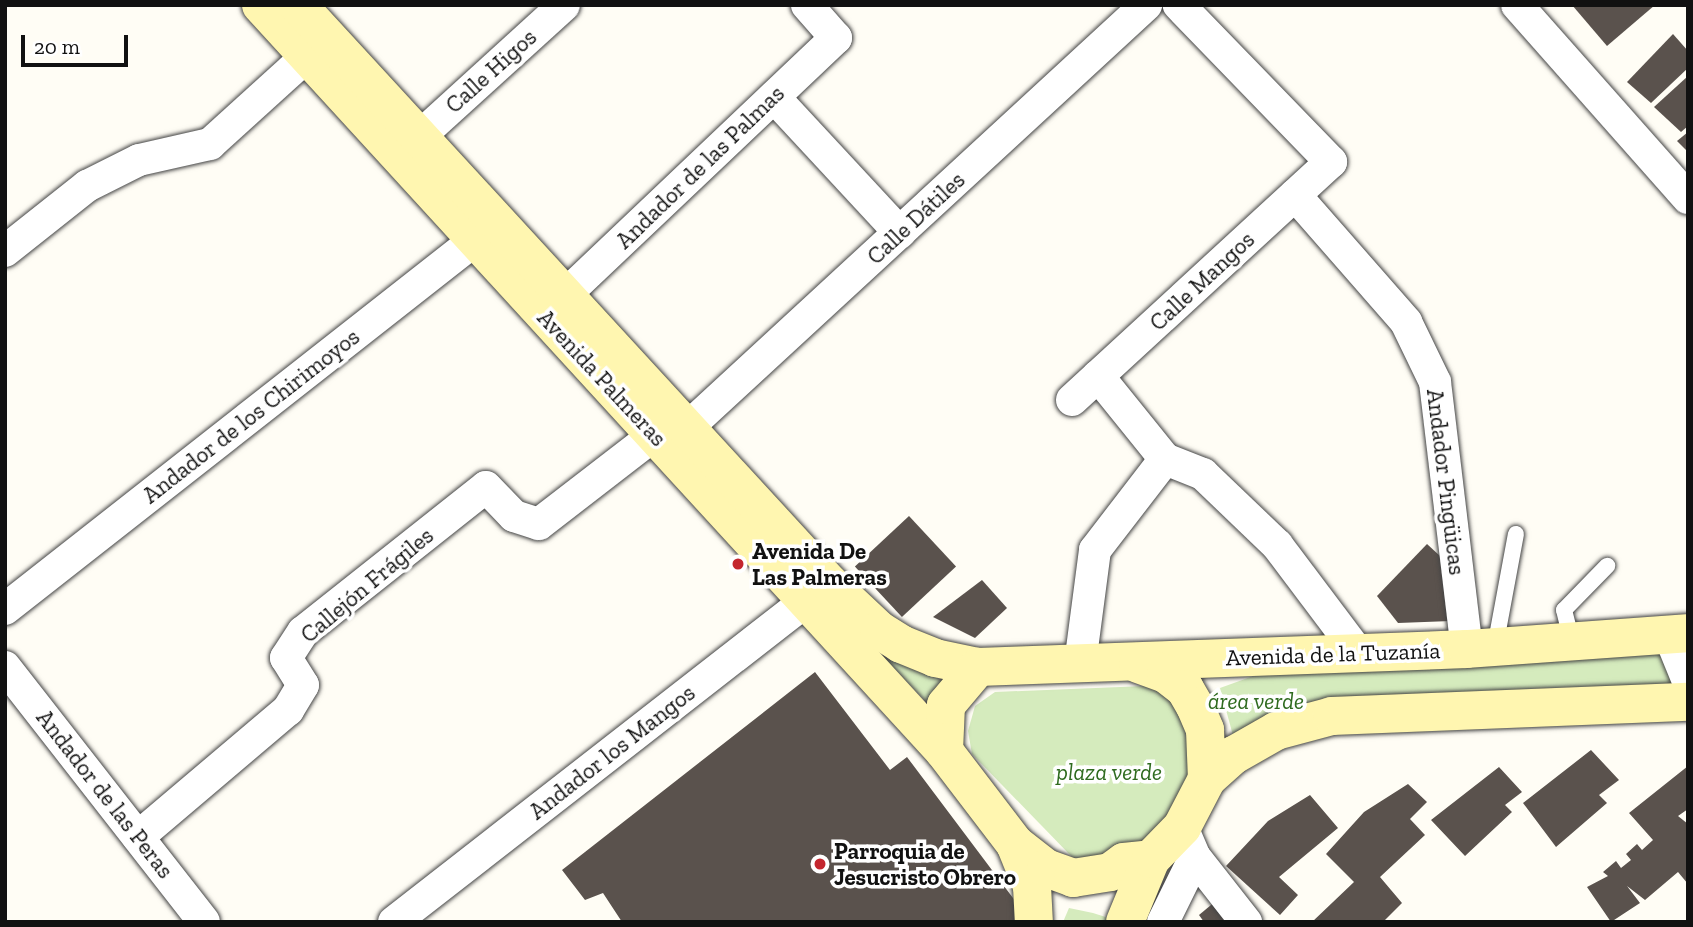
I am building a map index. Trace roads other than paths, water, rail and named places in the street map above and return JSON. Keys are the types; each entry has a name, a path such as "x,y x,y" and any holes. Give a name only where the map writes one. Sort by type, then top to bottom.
{"street":[{"name":"Avenida Palmeras","path":"261,5 307,56 486,231 818,592 944,751"},
{"name":"Avenida Palmeras","path":"298,5 419,137 486,231 564,296 670,432"},
{"name":"Calle Higos","path":"419,137 564,5"},
{"name":"Calle Dátiles","path":"670,432 900,233 1146,5"},
{"name":"Calle Mangos","path":"1072,400 1331,162 1179,5"},
{"path":"1517,5 1688,198"},
{"name":"Andador de las Palmas","path":"564,296 836,38 813,7"},
{"path":"5,251 87,186 139,160 210,144 307,56"},
{"path":"774,97 900,233"},
{"name":"Andador Pingüicas","path":"1295,195 1406,322 1435,382 1481,648"},
{"name":"Andador de los Chirimoyos","path":"5,608 486,231"},
{"path":"1098,376 1165,459 1203,474 1278,545 1359,654"},
{"name":"Callejón Frágiles","path":"138,837 288,710 303,685 286,657 303,632 486,487 514,516 539,524 670,432"},
{"path":"1080,664 1095,550 1165,459"},
{"name":"Avenida Palmeras","path":"818,592 901,644 935,658 978,667"},
{"name":"Andador los Mangos","path":"394,922 818,592"},
{"path":"1679,635 1688,681"},
{"name":"Avenida de la Tuzanía","path":"978,667 1359,654 1679,635"},
{"path":"1135,663 1166,674 1190,698 1205,730 1207,779 1163,922"},
{"name":"Andador de las Peras","path":"5,667 204,922"},
{"path":"978,667 946,705 944,751 1015,844 1046,868 1073,878 1110,872 1124,862 1151,859 1188,842"},
{"path":"1207,779 1234,755 1276,731 1332,716 1688,702"},
{"path":"1188,842 1246,922"},
{"path":"1015,844 1032,886 1034,922"},
{"path":"1125,922 1151,859"}],"lane":[{"path":"1481,648 1516,534"},
{"path":"1572,642 1564,610 1606,566"}],"place":[{"name":"Avenida De Las Palmeras","path":"738,564"},
{"name":"Parroquia de Jesucristo Obrero","path":"820,864"}],"park label":[{"name":"área verde","path":"1256,701"},
{"name":"plaza verde","path":"1109,772"}]}
